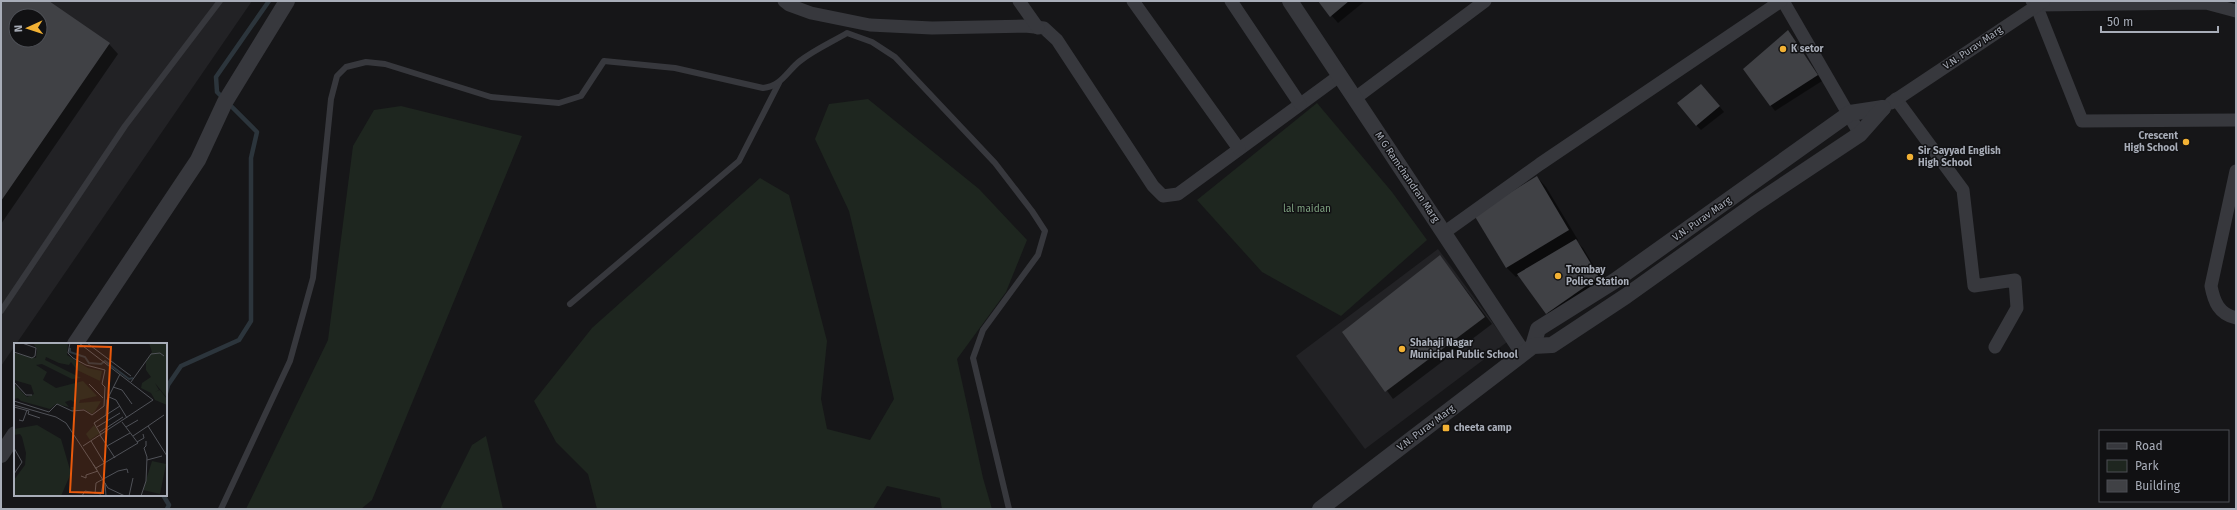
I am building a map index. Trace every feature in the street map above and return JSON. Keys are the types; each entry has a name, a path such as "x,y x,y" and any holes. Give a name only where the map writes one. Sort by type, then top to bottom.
{"street":[{"path":"76,343 198,160 225,102 287,1"},
{"path":"784,1 789,5 811,13 870,25 932,28 1025,26 1044,28 1057,40 1153,186 1163,196 1178,194 1339,76"},
{"path":"1019,1 1038,28"},
{"path":"1133,1 1239,149"},
{"path":"1231,1 1300,104"},
{"name":"M G Ramchandran Marg","path":"1290,1 1354,99 1528,350"},
{"path":"1354,99 1485,1"},
{"path":"1445,232 1540,164 1782,1 1850,113 1860,134"},
{"path":"2236,11 2206,3 2038,2 2082,121 2236,120"},
{"name":"V.N. Purav Marg","path":"1320,509 1528,350 1552,345 1626,296 1755,204 1860,134 1883,108 2038,2"},
{"path":"1896,99 1963,190 1974,286 2015,280 2017,308 1995,347"},
{"name":"V.N. Purav Marg","path":"1528,350 1538,329 1616,280 1850,113 1883,108"},
{"path":"2236,171 2211,286 2214,302 2227,316 2236,318"},
{"path":"1744,189 1755,204"},
{"path":"1616,280 1626,296"},
{"path":"1,455 14,436"}],"lane":[{"path":"1,311 125,126 220,1"},
{"path":"570,304 739,161 779,83 800,61 847,33 872,42 895,57 995,163 1032,211 1045,232 1038,255 983,330 973,358 1009,509"},
{"path":"221,509 290,361 313,278 331,99 337,76 346,67 366,62 385,64 491,97 559,103 581,96 604,61 675,68 763,88 779,83"}],"shaded area":[{"path":"1,1 252,1 17,343 14,343 14,347 1,366"},
{"name":"Shahaji Nagar Municipal Public School","path":"1438,249 1507,342 1365,449 1296,356"}],"green space":[{"path":"868,99 979,189 1027,240 1006,292 957,359 983,478 992,509 942,509 940,498 887,486 873,509 597,509 588,474 556,442 534,401 592,328 760,178 789,195 827,341 821,399 827,429 870,440 894,399 849,211 815,139 829,104"},
{"name":"lal maidan","path":"1317,103 1392,192 1427,240 1341,316 1262,272 1197,200"},
{"path":"401,106 522,136 372,500 361,509 246,509 328,340 353,146 374,110"},
{"path":"486,436 503,509 440,509 472,445"}],"building":[{"path":"1,1 49,1 110,43 1,201"},
{"path":"1318,1 1349,1 1330,17"},
{"name":"K setor","path":"1788,30 1818,75 1770,106 1743,69"},
{"path":"1701,84 1720,106 1696,126 1677,103"},
{"path":"1537,176 1569,230 1506,268 1474,215"},
{"name":"Trombay Police Station","path":"1576,239 1599,277 1546,314 1517,274"},
{"path":"1440,255 1485,317 1385,392 1342,332"}],"waterway":[{"path":"167,389 168,385 181,366 239,340 251,321 251,158 257,132 217,92 216,77 269,1"},
{"path":"164,496 169,505 167,509"}],"place":[{"name":"K setor","path":"1783,49"},
{"name":"Crescent High School","path":"2186,142"},
{"name":"Sir Sayyad English High School","path":"1910,157"},
{"name":"Trombay Police Station","path":"1558,276"},
{"name":"Shahaji Nagar Municipal Public School","path":"1402,349"},
{"name":"cheeta camp","path":"1446,428"}]}
